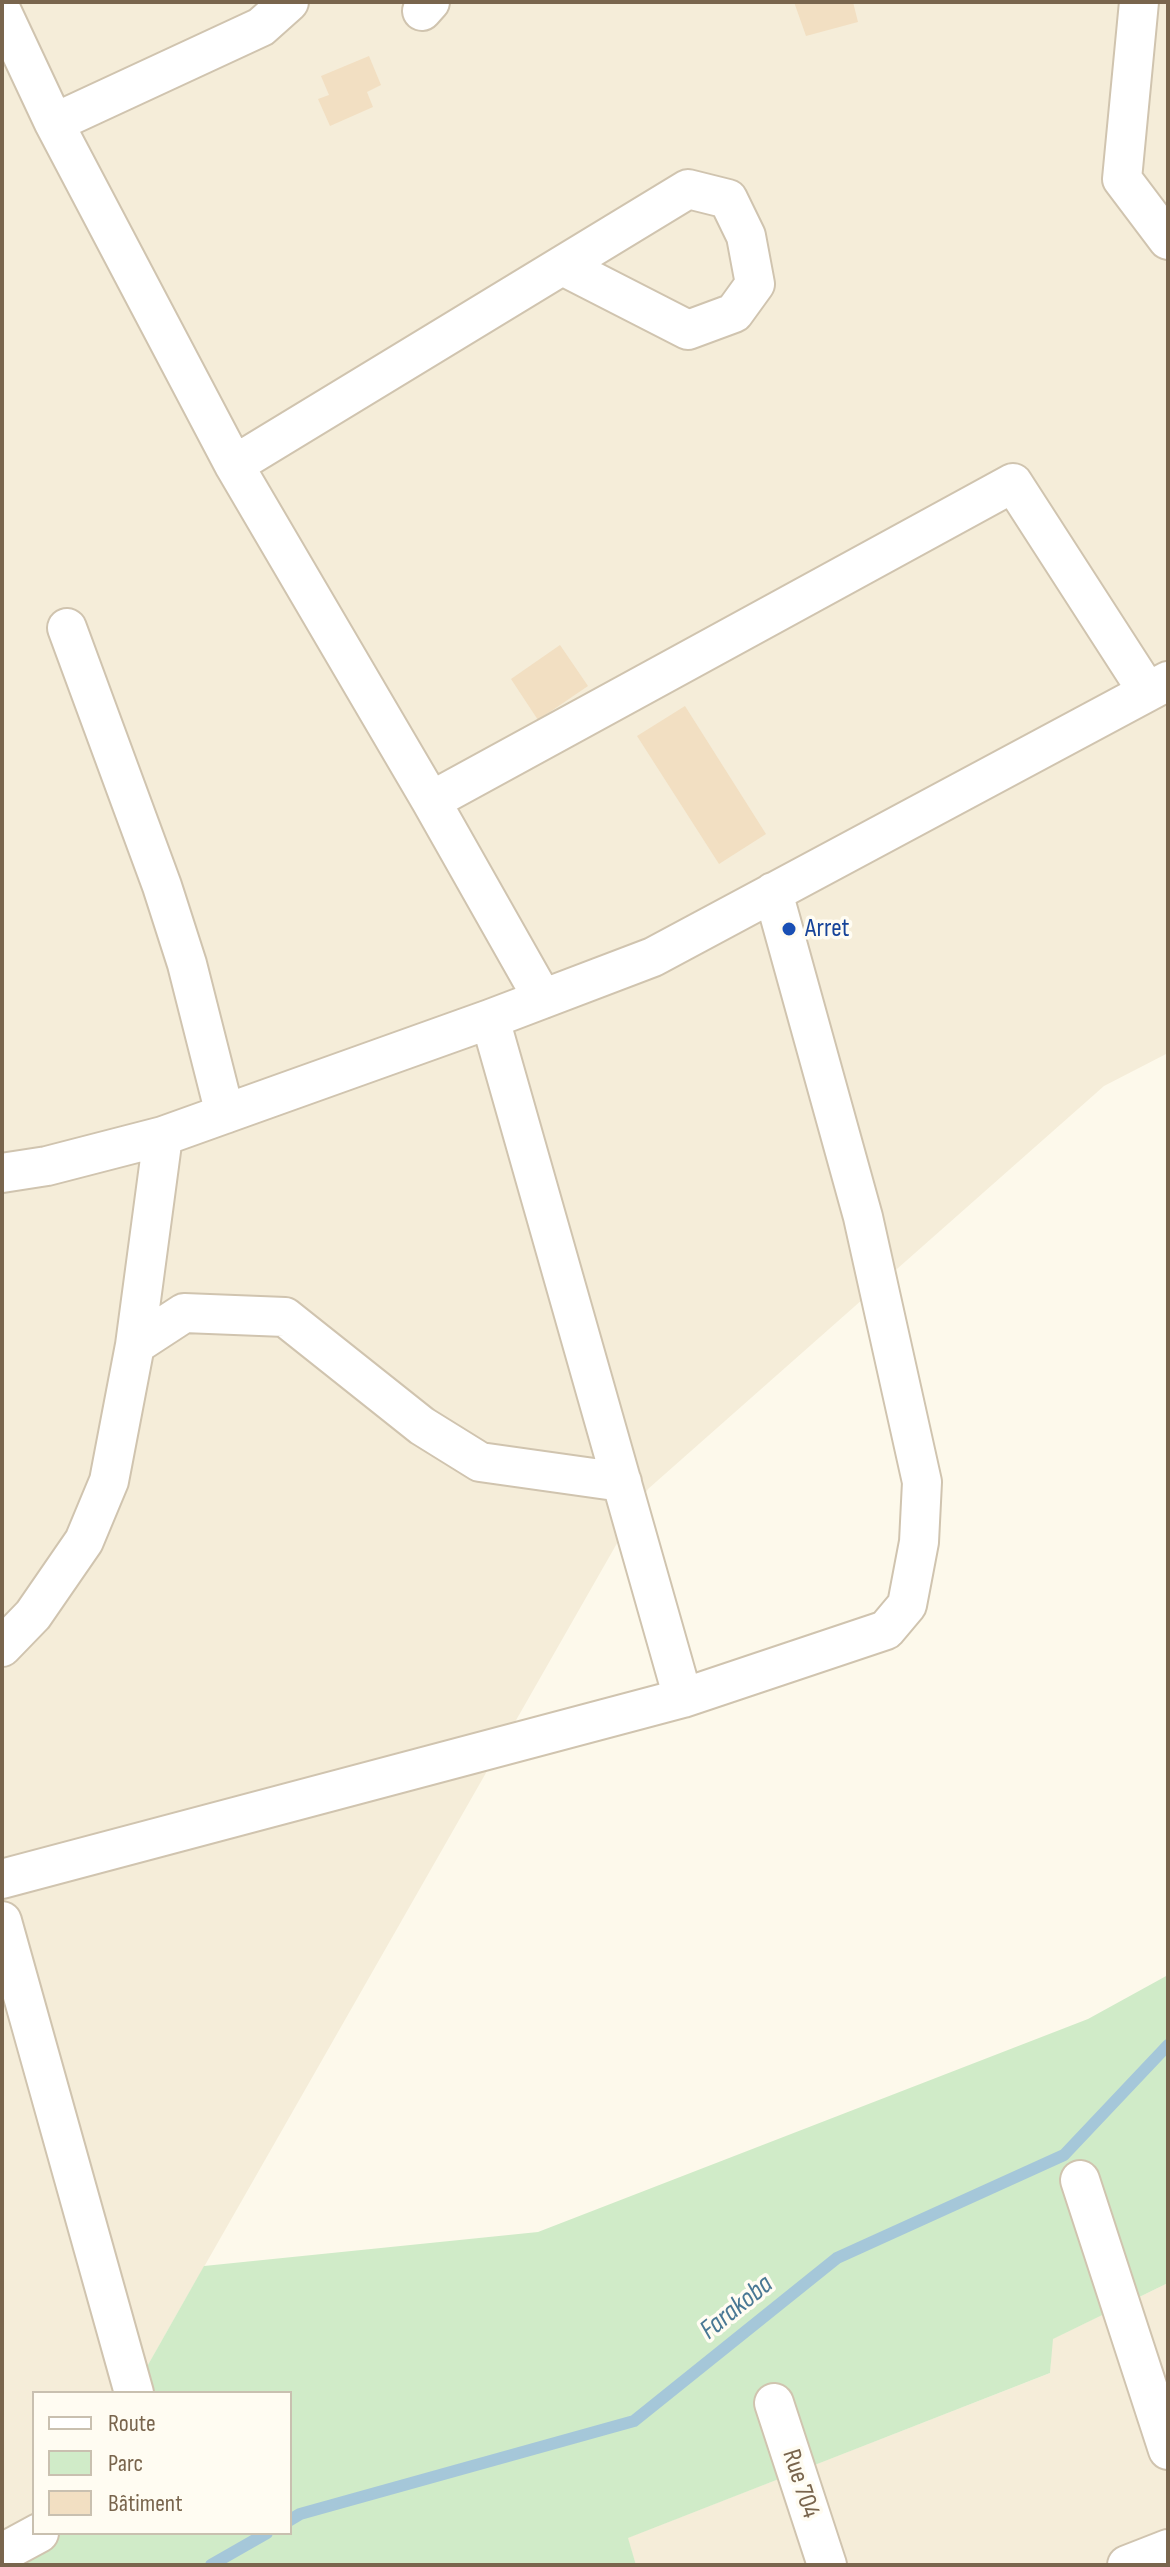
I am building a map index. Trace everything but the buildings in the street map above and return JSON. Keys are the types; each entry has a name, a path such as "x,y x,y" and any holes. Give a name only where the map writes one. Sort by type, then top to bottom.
{"street":[{"path":"54,123 261,27 289,2"},
{"path":"1139,2 1122,179 1168,240"},
{"path":"2,12 54,123 234,465 543,999"},
{"path":"234,465 688,189 728,199 746,236 755,284 734,313 688,330 563,266"},
{"path":"2,1173 47,1166 163,1136 653,957 1158,686 1013,483 431,801"},
{"path":"67,628 162,886 187,964 225,1114"},
{"path":"2,1879 683,1698 886,1630 907,1605 919,1542 922,1482 919,1466 863,1217 773,892"},
{"path":"490,1019 683,1698"},
{"path":"2,1647 33,1615 84,1541 109,1481 135,1345 163,1136"},
{"path":"135,1345 184,1313 285,1317 422,1426 480,1462 622,1482"},
{"path":"2,1921 133,2391"},
{"path":"1080,2180 1168,2450"},
{"name":"Rue 704","path":"774,2403 827,2565"},
{"path":"2,2553 35,2535"},
{"path":"1127,2565 1168,2549"}],"shaded area":[{"path":"2,2 1168,2 1168,1053 1104,1086 648,1489 133,2391 32,2391 32,2519 2,2556"},
{"path":"1168,2283 1168,2565 636,2565 627,2538 1050,2373 1052,2339"}],"green space":[{"path":"1168,1975 1168,2283 1053,2339 1050,2373 628,2538 636,2565 2,2565 32,2535 292,2535 292,2391 133,2391 204,2266 538,2232 1088,2019"}],"waterway":[{"name":"Farakoba","path":"292,2519 300,2514 634,2421 837,2258 1064,2155 1168,2045"},
{"name":"Farakoba","path":"211,2565 264,2535"}],"place":[{"name":"Arret","path":"789,929"}]}
